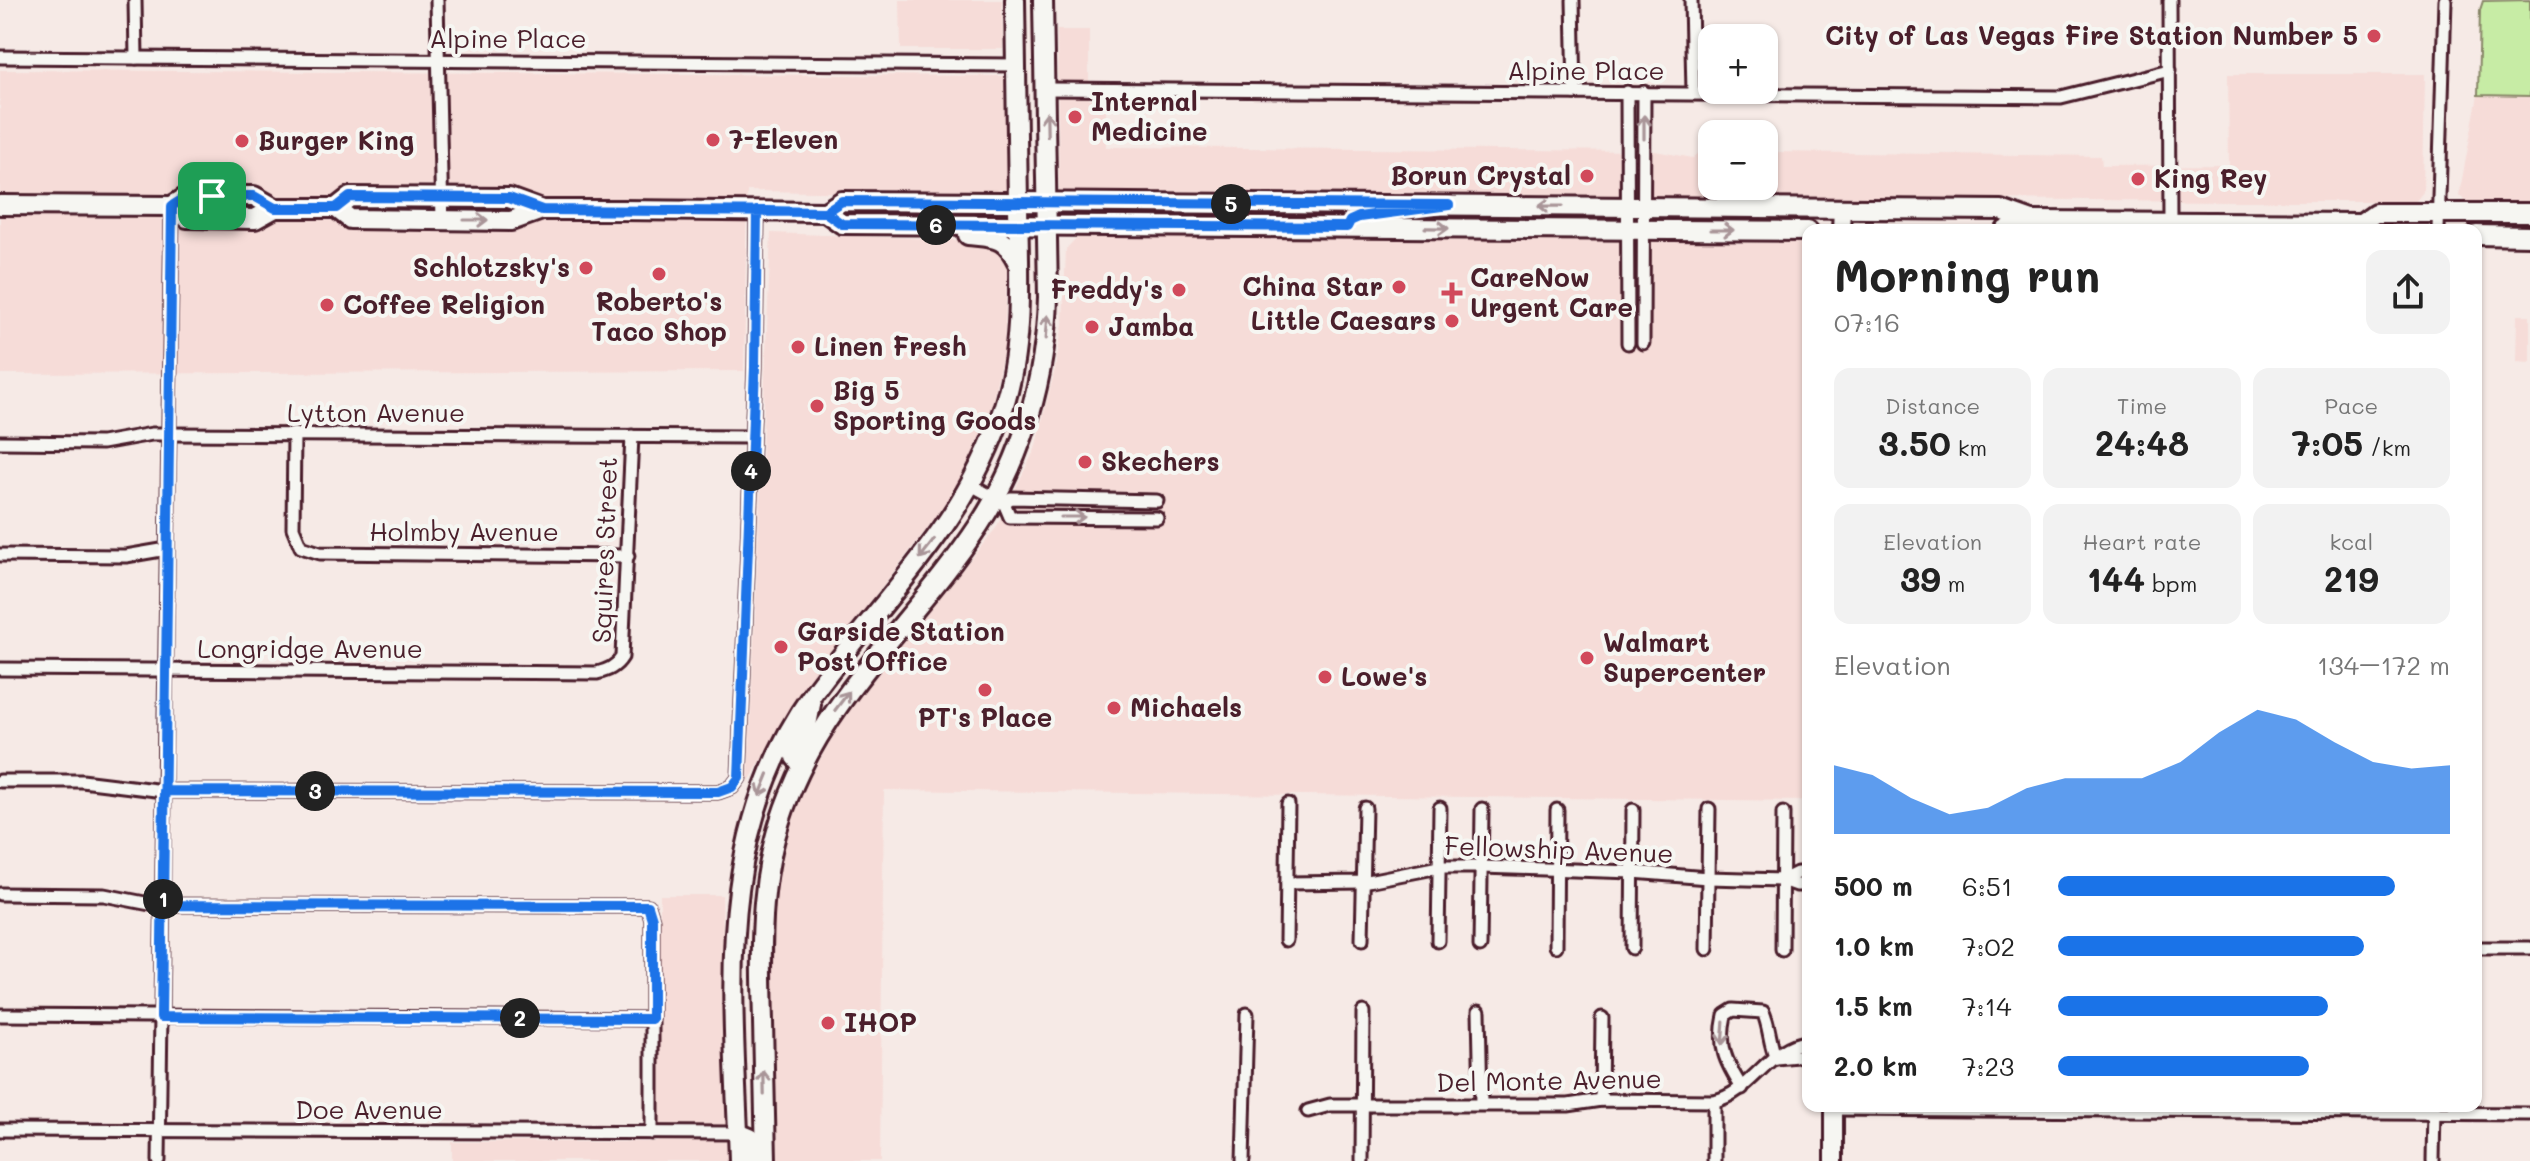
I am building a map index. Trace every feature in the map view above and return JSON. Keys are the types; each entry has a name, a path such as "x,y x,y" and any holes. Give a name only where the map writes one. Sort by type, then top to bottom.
{"main road":[{"path":"739,1161 734,925 738,878 761,791 777,753 813,693 946,525 971,485 996,430 1010,382 1017,330 1019,265 1015,0"},
{"path":"766,1161 761,959 763,893 774,836 802,765 825,723 1000,500 1028,419 1042,363 1047,331 1048,226 1043,0"},
{"path":"0,205 172,206 188,196 254,196 275,208 336,208 350,197 509,198 542,210 825,212 842,201 1449,205 1802,231"},
{"path":"1256,227 1299,216 1314,216 1323,212 1328,204"},
{"path":"1347,227 1350,221 1359,217 1449,205"},
{"path":"336,208 350,219 511,221 542,210"},
{"path":"825,212 842,224 1347,227 1842,208 2001,210 2032,221 2095,224"},
{"path":"2367,224 2375,213 2439,222 2530,213"},
{"path":"2023,224 2032,221"},
{"path":"2154,224 2268,224"},
{"path":"941,225 967,235 1001,240 1009,246 1019,265"},
{"path":"2482,235 2530,235"},
{"path":"802,765 795,757 794,750 807,725 813,693"},
{"path":"737,1057 749,1090 752,1124 759,1131 766,1132"},
{"path":"738,1133 750,1138 752,1161"}],"street":[{"path":"135,0 136,58"},
{"path":"437,0 442,220"},
{"path":"1573,0 1575,93"},
{"path":"1691,0 1693,93"},
{"path":"2169,0 2170,222"},
{"path":"2439,222 2445,0"},
{"name":"Alpine Place","path":"0,57 1016,65"},
{"name":"Alpine Place","path":"1046,89 2061,97 2170,70"},
{"path":"1627,92 1643,343"},
{"path":"1628,343 1644,92"},
{"path":"159,1161 172,206"},
{"path":"1841,224 1842,208"},
{"path":"0,781 82,781 164,791 718,792 732,787 739,778 757,211"},
{"name":"Lytton Avenue","path":"0,442 102,443 152,434 752,437"},
{"name":"Holmby Avenue","path":"294,434 293,528 301,547 320,553 628,556"},
{"name":"Squires Street","path":"618,664 622,657 632,436"},
{"path":"971,485 1000,500 1010,517 1157,518"},
{"path":"1000,500 1157,501"},
{"path":"0,555 126,556 167,549"},
{"name":"Longridge Avenue","path":"0,669 597,673 618,664"},
{"path":"1286,940 1288,804"},
{"path":"1362,940 1365,808"},
{"path":"1438,941 1440,808"},
{"path":"1480,946 1482,809"},
{"path":"1707,949 1709,809"},
{"path":"1556,946 1557,810"},
{"path":"1632,948 1633,810"},
{"path":"1782,950 1783,813"},
{"name":"Fellowship Avenue","path":"1287,883 1363,882 1439,867 1481,867 1783,880 1802,885"},
{"name":"Fellowship Avenue","path":"1783,880 1802,873"},
{"path":"0,894 104,895 163,905 648,906 652,919 652,1133"},
{"path":"2482,948 2530,948"},
{"path":"1742,1088 1726,1063 1723,1052 1725,1015 1733,1010 1763,1012 1776,1058 1802,1056"},
{"path":"1479,1011 1481,1104"},
{"path":"1362,1161 1363,1012"},
{"path":"1243,1161 1247,1014"},
{"path":"0,1015 652,1019"},
{"path":"1601,1100 1602,1018"},
{"name":"Del Monte Avenue","path":"1308,1111 1330,1105 1361,1104 1568,1105 1601,1100 1714,1101 1725,1099 1742,1088 1785,1047 1802,1043"},
{"path":"1714,1101 1714,1161"},
{"path":"1834,1112 1834,1161"},
{"path":"2433,1161 2434,1112"},
{"path":"2482,1112 2530,1114"},
{"name":"Doe Avenue","path":"0,1130 738,1133"}],"shaded area":[{"path":"900,0 1002,0 1003,49 901,49"},
{"path":"1057,30 1089,30 1089,99 1106,100 1106,147 1655,151 1693,158 1698,154 1698,197 1059,192"},
{"path":"0,70 1005,76 1007,195 747,191 744,371 0,374"},
{"path":"2228,74 2425,74 2423,192 2416,201 1778,198 1778,152 2101,156 2102,166 2229,165"},
{"path":"2478,95 2530,96 2530,203 2466,202 2459,195"},
{"path":"771,233 996,243 1008,252 1004,348 987,427 953,495 798,695 748,783"},
{"path":"1078,236 1802,243 1802,801 884,790 880,1161 778,1161 770,907 780,843 804,789 845,714 996,528 1035,449 1063,324 1066,249"},
{"path":"2517,315 2530,315 2530,363 2516,362"},
{"path":"660,895 722,895 728,1161 452,1161 452,1142 659,1142"}],"green space":[{"path":"2530,0 2530,96 2478,95 2480,10 2483,1"}],"place":[{"name":"City of Las Vegas Fire Station Number 5","path":"2374,36"},
{"name":"Internal Medicine","path":"1075,117"},
{"name":"7-Eleven","path":"713,140"},
{"name":"Burger King","path":"242,141"},
{"name":"Borun Crystal","path":"1587,176"},
{"name":"King Rey","path":"2138,179"},
{"name":"Schlotzsky's","path":"586,268"},
{"name":"Roberto's Taco Shop","path":"659,274"},
{"name":"China Star","path":"1399,287"},
{"name":"Freddy's","path":"1179,290"},
{"name":"CareNow Urgent Care","path":"1452,293"},
{"name":"Coffee Religion","path":"327,305"},
{"name":"Little Caesars","path":"1452,321"},
{"name":"Jamba","path":"1092,327"},
{"name":"Linen Fresh","path":"798,347"},
{"name":"Big 5 Sporting Goods","path":"817,406"},
{"name":"Skechers","path":"1085,462"},
{"name":"Garside Station Post Office","path":"781,647"},
{"name":"Walmart Supercenter","path":"1587,658"},
{"name":"Lowe's","path":"1325,677"},
{"name":"PT's Place","path":"985,690"},
{"name":"Michaels","path":"1114,708"},
{"name":"IHOP","path":"828,1023"}],"route":[{"path":"212,196 188,196 172,206 164,791 163,905 648,906 652,919 652,1019 161,1017 164,791 718,792 732,787 739,778 755,367 757,254 757,211 825,212 842,201 1449,205 1359,217 1350,221 1347,227 1067,226 842,224 825,212 542,210 509,198 350,197 336,208 275,208 254,196 212,196"}]}
